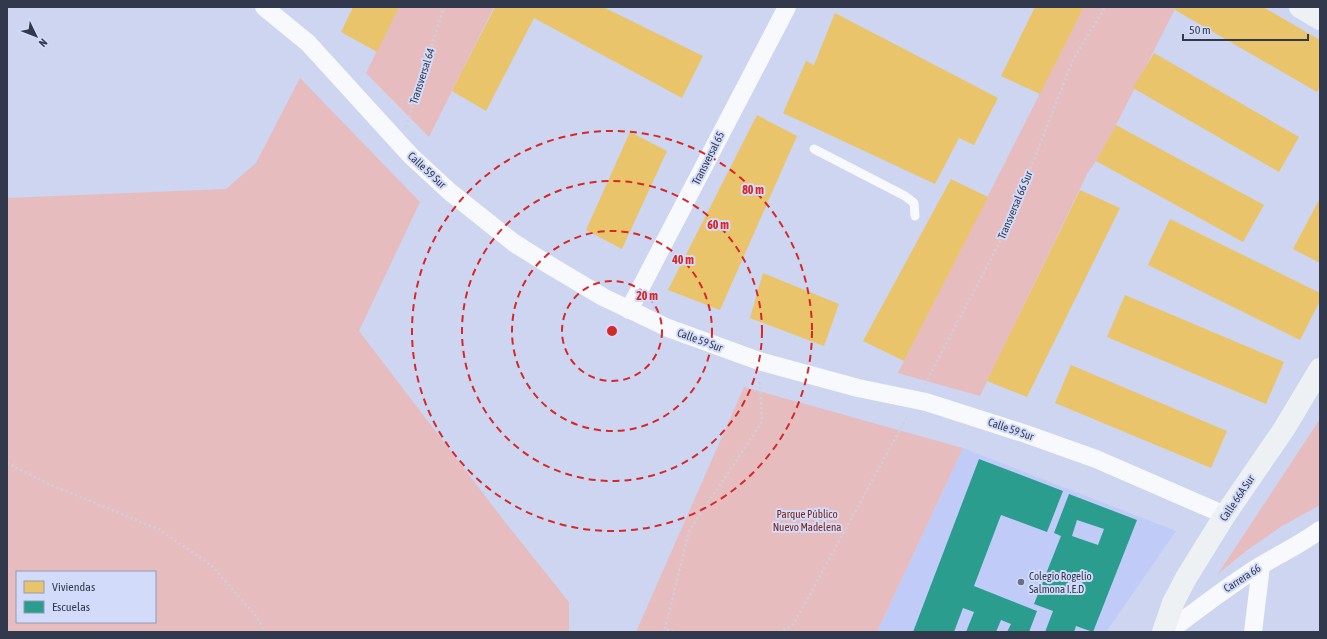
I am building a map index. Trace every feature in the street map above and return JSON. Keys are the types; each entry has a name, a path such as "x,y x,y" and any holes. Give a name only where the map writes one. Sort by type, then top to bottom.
{"street":[{"name":"Calle 59 Sur","path":"264,7 308,43 401,144 441,184 476,214 514,243 603,296 668,328 759,361 852,386 917,400 1019,431 1096,460 1225,515"},
{"name":"Transversal 65","path":"630,310 787,7"},
{"path":"1300,7 1320,19"},
{"name":"Calle 66A Sur","path":"1163,632 1179,590 1225,515 1284,429 1320,369"},
{"name":"Carrera 66","path":"1168,632 1216,595 1261,566 1304,542 1320,530"},
{"path":"1253,632 1261,566"}],"lane":[{"path":"814,149 906,196 914,203 915,216"}],"path":[{"name":"Transversal 64","path":"401,144 444,7"},
{"name":"Transversal 66 Sur","path":"779,632 794,625 917,400 1007,228 1074,60 1105,7"},
{"path":"676,632 665,631 689,531 762,422 759,361"},
{"path":"7,463 49,484 160,530 211,565 258,617 266,632"}],"shaded area":[{"name":"Colegio Rogelio Salmona I.E.D","path":"963,448 1176,531 1106,632 877,632"}],"green space":[{"path":"399,7 494,7 429,137 366,73"},
{"path":"1084,7 1176,7 1116,125 1087,174 980,396 898,373"},
{"path":"300,78 420,202 359,331 505,522 569,602 569,632 7,632 7,198 226,189 256,163"},
{"name":"Parque Público Nuevo Madelena","path":"744,387 963,448 877,632 636,632"},
{"path":"1320,419 1320,505 1282,526 1246,551 1218,574"}],"building: Viviendas":[{"path":"353,7 399,7 377,52 341,32"},
{"path":"495,7 603,7 703,56 682,98 534,18 486,111 452,91"},
{"path":"1035,7 1084,7 1040,94 1001,76"},
{"path":"1176,7 1263,7 1320,40 1320,86 1317,92 1175,10"},
{"path":"835,13 998,98 974,145 959,138 935,184 783,113 806,61 814,65"},
{"path":"1154,53 1299,137 1279,172 1133,88"},
{"path":"757,115 797,136 720,310 668,290"},
{"path":"1116,125 1264,205 1243,242 1096,161"},
{"path":"630,132 667,151 622,249 586,230"},
{"path":"951,179 988,197 904,361 863,341"},
{"path":"1080,190 1120,208 1027,397 987,381"},
{"path":"1320,198 1320,263 1293,249"},
{"path":"1170,219 1320,293 1320,301 1300,340 1148,265"},
{"path":"763,273 839,304 824,346 750,318"},
{"path":"1125,295 1284,362 1266,404 1107,337"},
{"path":"1071,365 1227,431 1211,468 1055,403"}],"building: Escuelas":[{"path":"979,459 1063,491 1047,532 1001,515 974,586 1037,611 1029,632 1007,632 1011,624 1001,620 996,632 966,632 974,612 963,608 954,632 913,632"},
{"path":"1069,494 1137,520 1093,632 1076,626 1074,632 1045,632 1053,611 1034,604 1061,536 1054,533","holes":["1077,520 1104,529 1098,545 1072,536","1071,574 1084,578 1078,595 1065,590"]}],"place":[{"name":"Colegio Rogelio Salmona I.E.D","path":"1021,582"}]}
